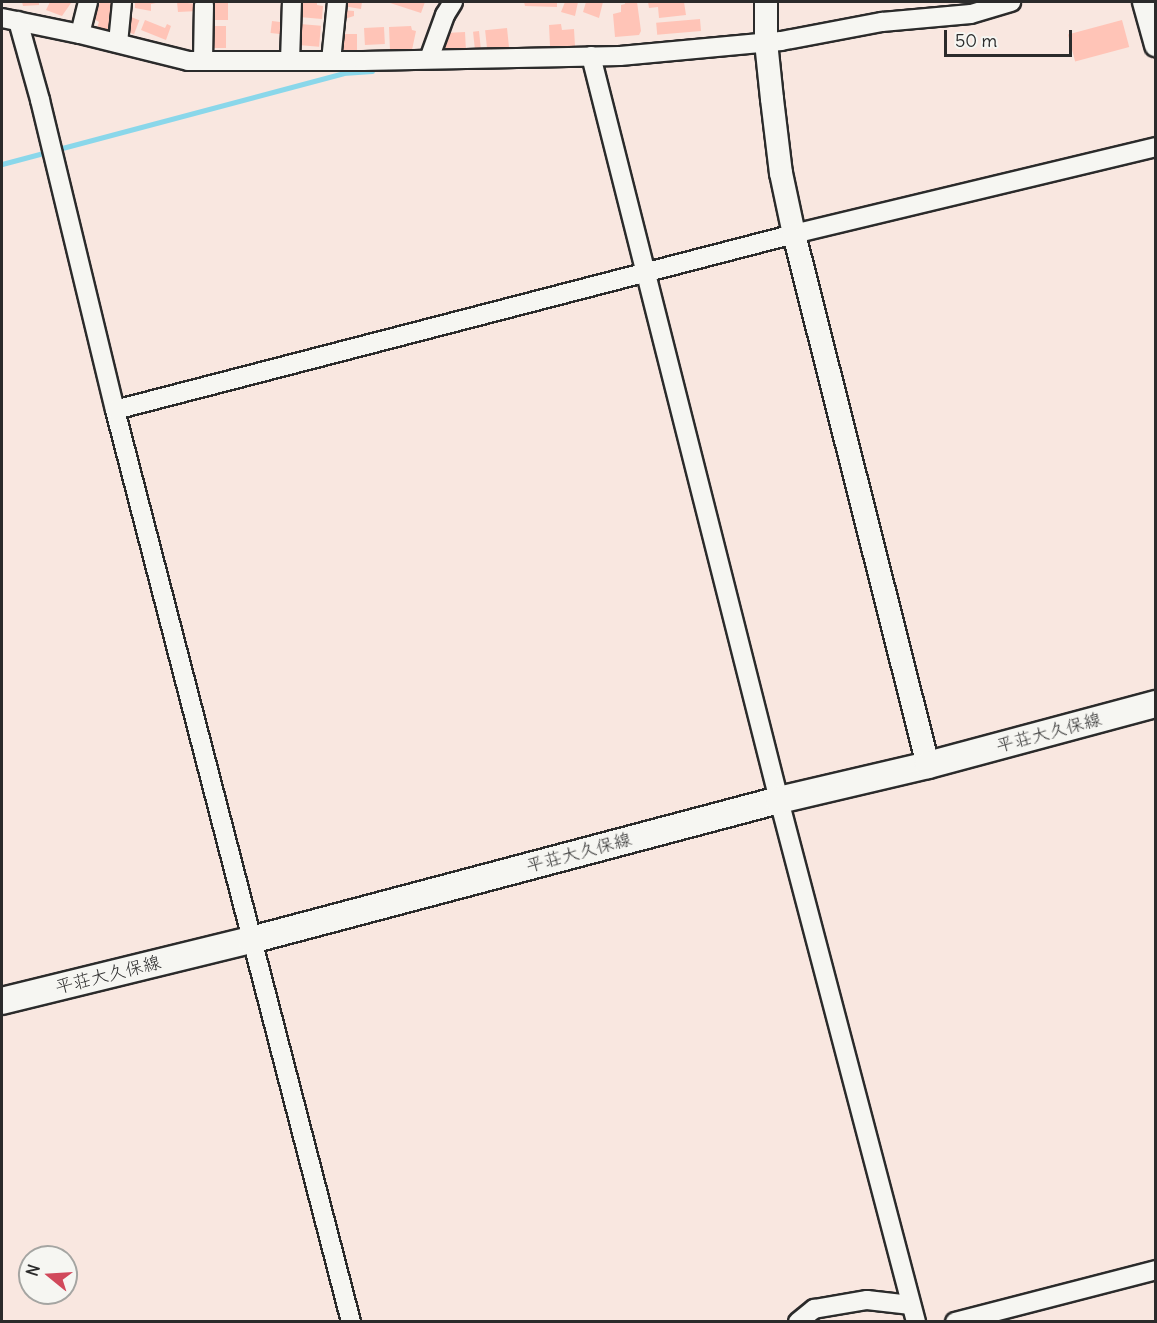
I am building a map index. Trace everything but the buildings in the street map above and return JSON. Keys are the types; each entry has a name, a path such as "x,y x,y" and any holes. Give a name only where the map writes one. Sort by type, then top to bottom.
{"main road":[{"name":"平荘大久保線","path":"2,1001 251,940 779,800 928,765 1155,704"}],"street":[{"path":"80,34 88,2"},
{"path":"118,43 123,2"},
{"path":"290,61 292,2"},
{"path":"331,61 336,2"},
{"path":"429,59 445,15 453,2"},
{"path":"766,2 766,42 781,173 794,234 928,765"},
{"path":"10,20 80,34 188,61 331,61 591,56 766,42 882,22 971,14 1011,2"},
{"path":"1144,2 1155,45"},
{"path":"203,61 204,5"},
{"path":"10,20 40,100 115,410 351,1322"},
{"path":"591,56 779,800 913,1313"},
{"path":"115,410 794,234 1155,147"},
{"path":"955,1322 1155,1270"},
{"path":"798,1322 814,1309 867,1300 913,1313"}],"waterway":[{"path":"2,164 343,73 372,71"}]}
